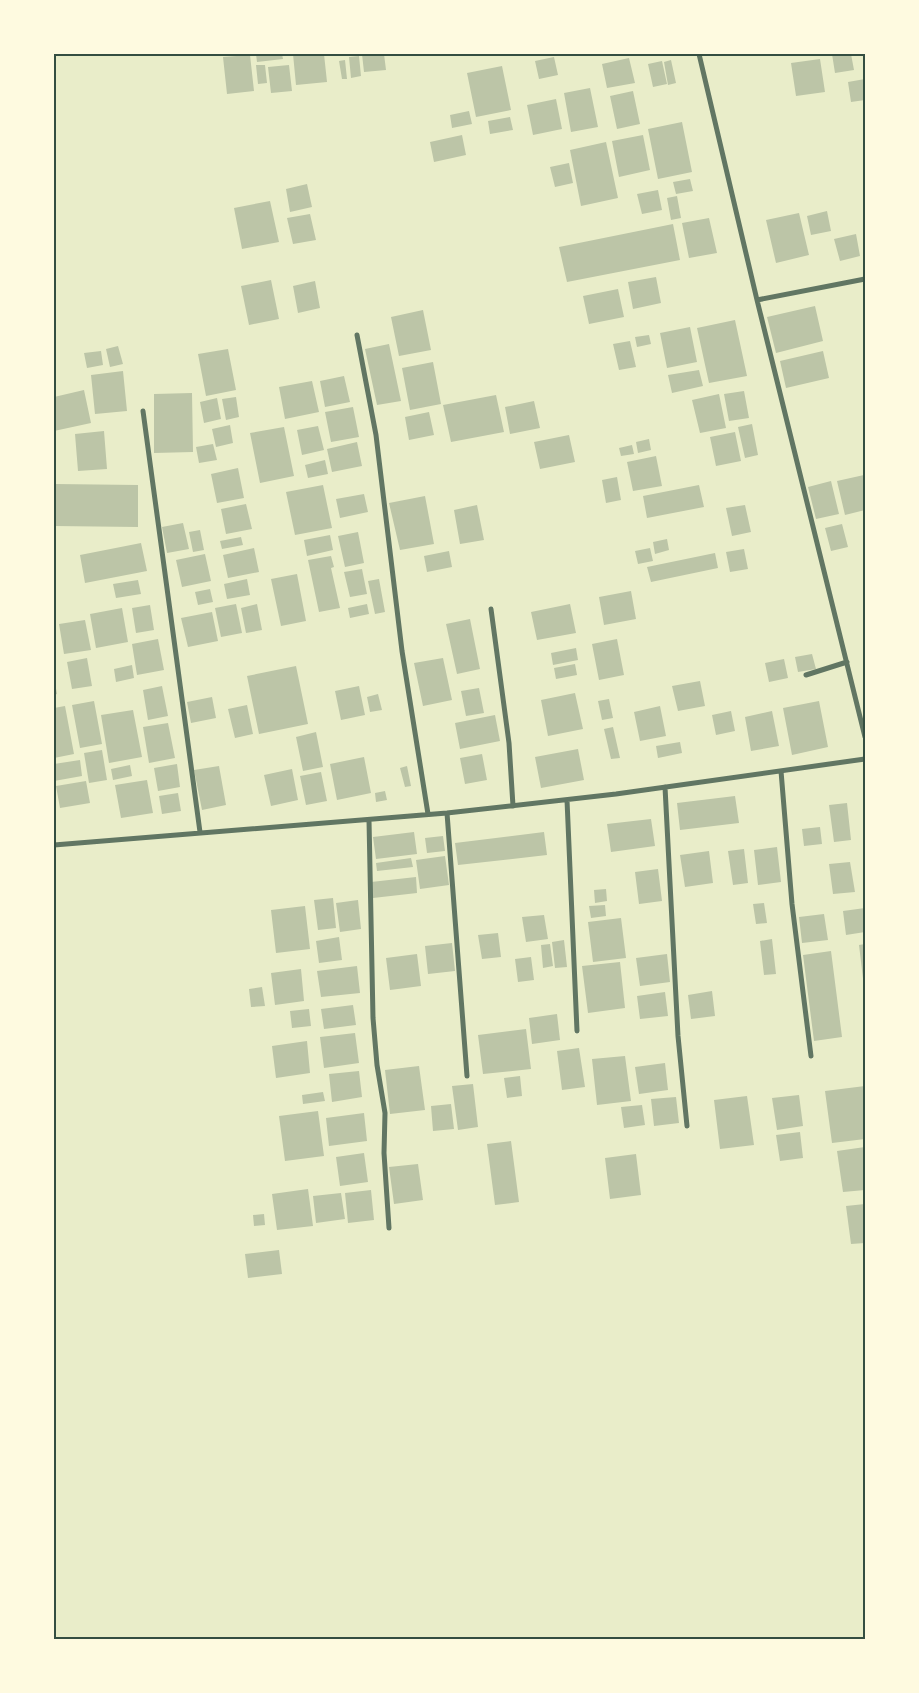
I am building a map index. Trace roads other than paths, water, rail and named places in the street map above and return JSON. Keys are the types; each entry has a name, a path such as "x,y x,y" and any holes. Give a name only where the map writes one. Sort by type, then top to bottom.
{"street":[{"path":"699,54 757,300 865,737"},
{"path":"757,300 865,279"},
{"path":"357,335 376,435 402,651 428,814"},
{"path":"143,412 200,832"},
{"path":"491,609 509,743 513,806"},
{"path":"806,675 847,662"},
{"path":"54,845 369,820 513,806 865,759"},
{"path":"781,771 792,904 811,1056"},
{"path":"665,787 678,1036 687,1126"},
{"path":"567,800 576,1031"},
{"path":"447,812 467,1076"},
{"path":"369,820 373,948 372,1018 376,1065 385,1113 384,1153 389,1228"}]}
